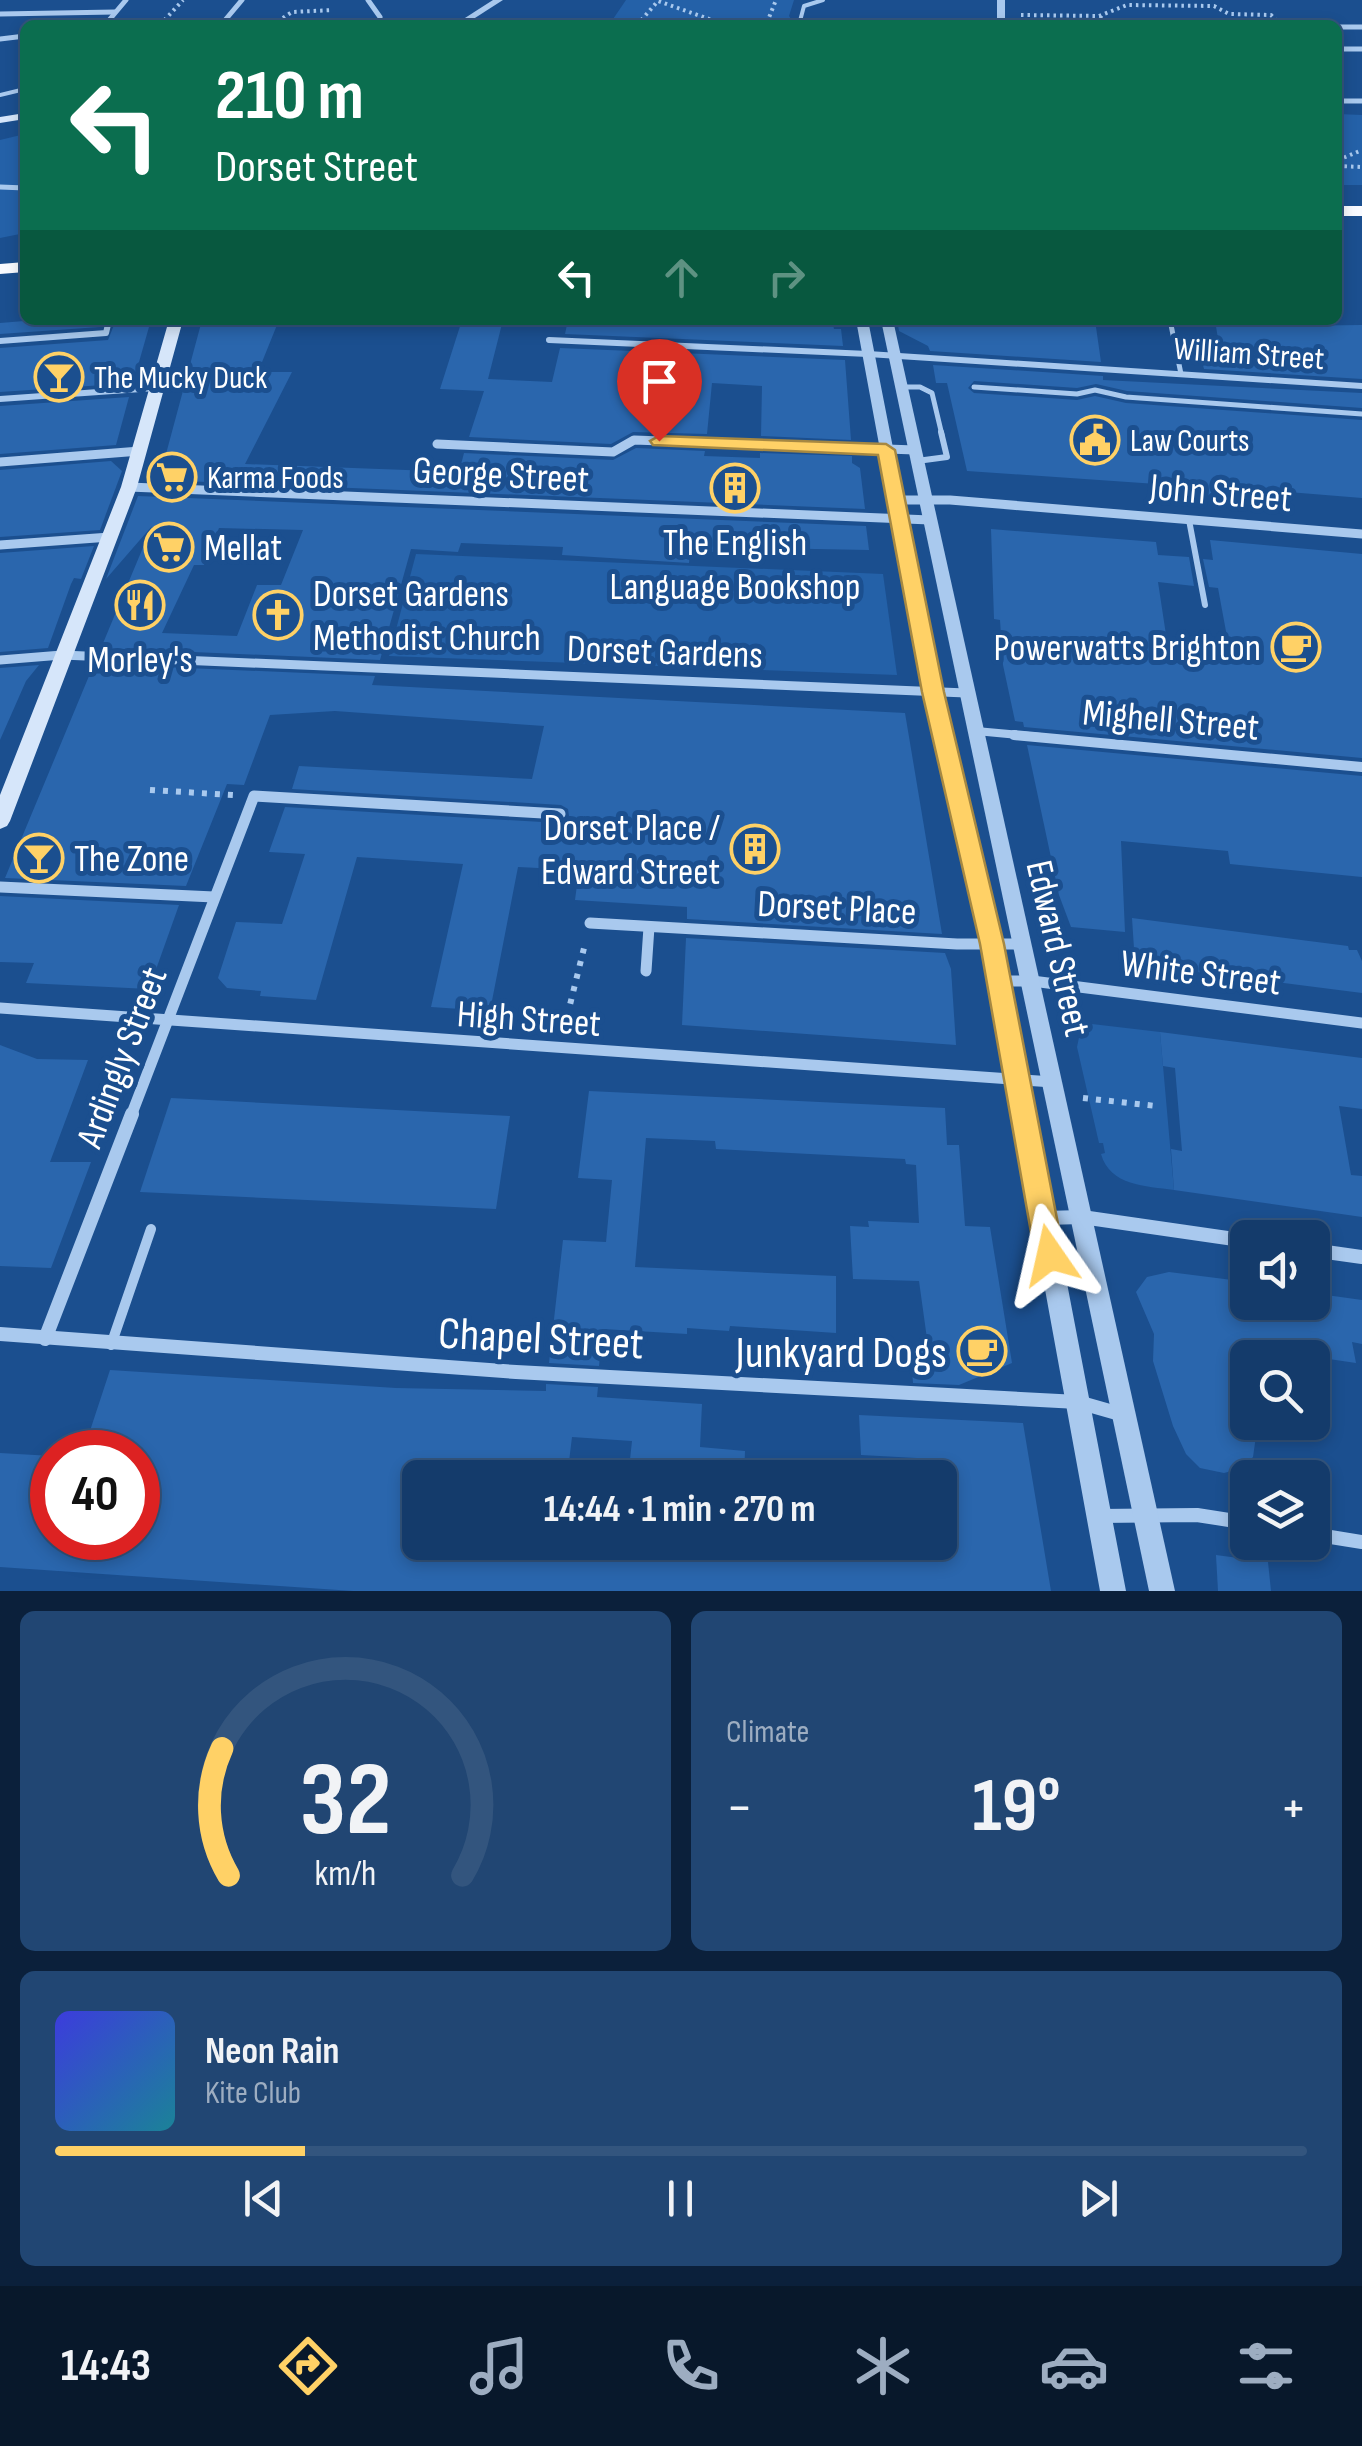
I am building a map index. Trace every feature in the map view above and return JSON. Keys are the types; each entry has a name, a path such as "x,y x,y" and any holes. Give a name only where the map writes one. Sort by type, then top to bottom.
{"main road":[{"path":"0,821 129,487 174,325"}],"street":[{"path":"108,20 126,0"},
{"path":"225,20 242,0"},
{"path":"368,0 380,16"},
{"path":"466,20 499,0"},
{"path":"1000,20 1001,0"},
{"path":"0,14 115,12"},
{"path":"0,341 106,333 108,325"},
{"name":"Edward Street","path":"863,325 933,692 992,944 1112,1591"},
{"name":"Edward Street","path":"888,325 1162,1591"},
{"name":"William Street","path":"550,340 868,354 1362,386"},
{"path":"0,399 155,388"},
{"path":"437,444 613,452 634,440 886,450 916,455"},
{"path":"0,462 140,450"},
{"name":"George Street","path":"129,487 897,510 930,520"},
{"name":"John Street","path":"897,510 926,500 1362,534"},
{"path":"0,544 110,537"},
{"name":"Dorset Gardens","path":"0,660 62,655 966,693"},
{"name":"Mighell Street","path":"974,731 1362,767"},
{"path":"254,796 560,814"},
{"name":"Ardingly Street","path":"45,1339 254,796"},
{"path":"0,887 214,897"},
{"name":"Dorset Place","path":"590,923 1022,944"},
{"path":"646,971 649,927"},
{"name":"White Street","path":"998,981 1032,981 1362,1023"},
{"name":"High Street","path":"0,1008 1054,1082"},
{"path":"1042,1218 1082,1217 1230,1238"},
{"path":"1330,1253 1362,1257"},
{"name":"Chapel Street","path":"0,1334 516,1372 1078,1402 1126,1416"},
{"path":"1099,1516 1197,1515 1230,1520"},
{"path":"1330,1537 1362,1542"}],"lane":[{"path":"800,20 804,6 823,0"},
{"path":"1171,325 1181,374"},
{"path":"900,387 920,387 932,393 947,456 916,455"},
{"path":"974,387 1077,394 1084,390 1108,391 1126,397 1362,414"},
{"path":"1189,520 1205,605"},
{"path":"111,1345 150,1229"}],"path":[{"path":"165,20 183,0"},
{"path":"649,0 713,20"},
{"path":"641,20 659,0"},
{"path":"1000,20 1099,16 1127,5 1213,5 1229,14 1271,15 1277,20"},
{"path":"276,20 295,12 333,10"},
{"path":"1099,16 1104,20"},
{"path":"150,790 254,796"},
{"path":"556,1050 572,1008 590,923"},
{"path":"1081,1098 1156,1106"}],"shaded area":[{"path":"626,0 794,0 789,16 792,20 612,20"},
{"path":"1342,114 1362,115 1362,185 1342,185"},
{"path":"20,135 20,234 0,238 0,140"},
{"path":"416,554 883,574 897,675 389,656"},
{"path":"1092,1024 1160,1032 1174,1190 1130,1182 1112,1173 1106,1165 1077,1047 1081,1028"}],"building":[{"path":"20,321 20,325 101,325 0,334 0,323"},
{"path":"114,325 150,325 133,383 0,392 0,348 108,340"},
{"path":"201,325 277,325 258,372 292,372 245,464 459,472 464,453 613,460 636,448 705,451 704,456 852,456 852,463 860,468 865,509 159,480"},
{"path":"460,325 502,325 488,379 552,382 560,348 845,360 851,440 761,436 762,386 712,383 707,434 633,432 611,444 469,437 484,391 440,389"},
{"path":"567,325 833,325 834,329 841,329 843,346 565,334"},
{"path":"898,325 1096,325 1101,362 930,351 928,346 899,331"},
{"path":"1216,325 1362,325 1362,379 1204,369 1196,338 1218,339"},
{"path":"933,365 1103,376 1103,380 1362,393 1362,408 1127,391 1096,384 1077,388 974,381 968,388 974,393 1077,400 1095,396 1126,403 1362,420 1362,498 1215,486 1217,496 1173,493 1171,485 967,471 947,383 936,383"},
{"path":"129,397 116,445 0,454 0,406"},
{"path":"111,461 122,471 100,530 0,537 0,470"},
{"path":"138,496 866,526 869,550 763,548 764,554 690,551 689,563 562,555 563,547 461,543 458,552 411,549 380,660 101,648 152,526 106,579","holes":["219,528 303,530 281,585 257,585 237,636 162,633 194,565 204,565"]},
{"path":"991,529 1156,542 1158,555 1189,557 1194,586 1158,582 1168,648 1230,653 1218,588 1209,587 1203,559 1213,560 1210,540 1362,554 1362,758 1024,727 1023,722 1015,721 1003,665 1000,620 994,619"},
{"path":"94,546 81,579 74,578 71,584 48,648 0,652 0,553"},
{"path":"94,664 375,676 372,685 905,713 942,934 687,919 687,907 575,900 579,870 518,867 490,1011 431,1007 463,864 357,857 316,1000 260,996 261,991 227,988 218,978 236,922 282,924 305,854 269,852 285,807 559,823 569,816 568,809 561,805 292,789 299,766 532,779 544,726 335,711 270,715 244,785 227,784 186,886 5,878"},
{"path":"39,665 26,681 0,740 0,668"},
{"path":"1027,745 1362,776 1362,877 1230,864 1228,851 1121,841 1125,932 1071,927 1059,895"},
{"path":"0,896 179,905 149,989 26,983 34,963 0,962"},
{"path":"1132,918 1348,946 1349,950 1357,950 1362,961 1362,993 1135,964"},
{"path":"686,938 945,953 951,969 956,1045 682,1025"},
{"path":"1160,1032 1362,1058 1362,1109 1339,1106 1351,1175 1362,1176 1362,1217 1174,1190 1171,1149 1182,1151 1175,1068 1163,1066"},
{"path":"0,1045 37,1059 88,1060 50,1162 91,1162 51,1268 0,1266"},
{"path":"589,1091 945,1108 947,1145 959,1145 965,1226 990,1227 1012,1363 959,1385 913,1383 910,1346 928,1346 919,1281 853,1279 850,1226 869,1227 868,1221 919,1223 916,1165 906,1164 905,1159 716,1149 715,1141 646,1138 635,1267 836,1276 836,1333 730,1326 729,1331 687,1328 687,1334 603,1329 599,1366 549,1363 563,1240 606,1242 612,1180 578,1178"},
{"path":"171,1098 510,1116 496,1209 140,1192"},
{"path":"1169,1272 1230,1280 1230,1320 1330,1320 1330,1296 1362,1300 1362,1344 1352,1342 1356,1363 1330,1359 1330,1340 1230,1340 1230,1440 1255,1440 1253,1457 1230,1460 1230,1471 1224,1473 1200,1468 1186,1454 1173,1426 1153,1361 1154,1334 1136,1292 1147,1277"},
{"path":"110,1370 396,1388 546,1391 546,1384 598,1387 597,1397 702,1404 700,1447 745,1451 745,1460 630,1460 632,1441 572,1437 569,1460 402,1460 402,1560 957,1560 957,1460 861,1455 859,1415 1023,1423 1051,1591 353,1591 0,1567 0,1453 30,1455 30,1560 160,1560 160,1430 90,1430"},
{"path":"1216,1555 1230,1560 1268,1562 1271,1591 1218,1591"}],"place":[{"name":"The Mucky Duck","path":"59,377"},
{"name":"Law Courts","path":"1095,440"},
{"name":"Karma Foods","path":"172,477"},
{"name":"The English Language Bookshop","path":"735,488"},
{"name":"Mellat","path":"169,547"},
{"name":"Morley's","path":"140,605"},
{"name":"Dorset Gardens Methodist Church","path":"278,615"},
{"name":"Powerwatts Brighton","path":"1296,647"},
{"name":"Dorset Place / Edward Street","path":"755,849"},
{"name":"The Zone","path":"39,858"},
{"name":"Junkyard Dogs","path":"982,1351"}],"route":[{"path":"659,441 886,450 933,692 992,944 1050,1255"}]}
